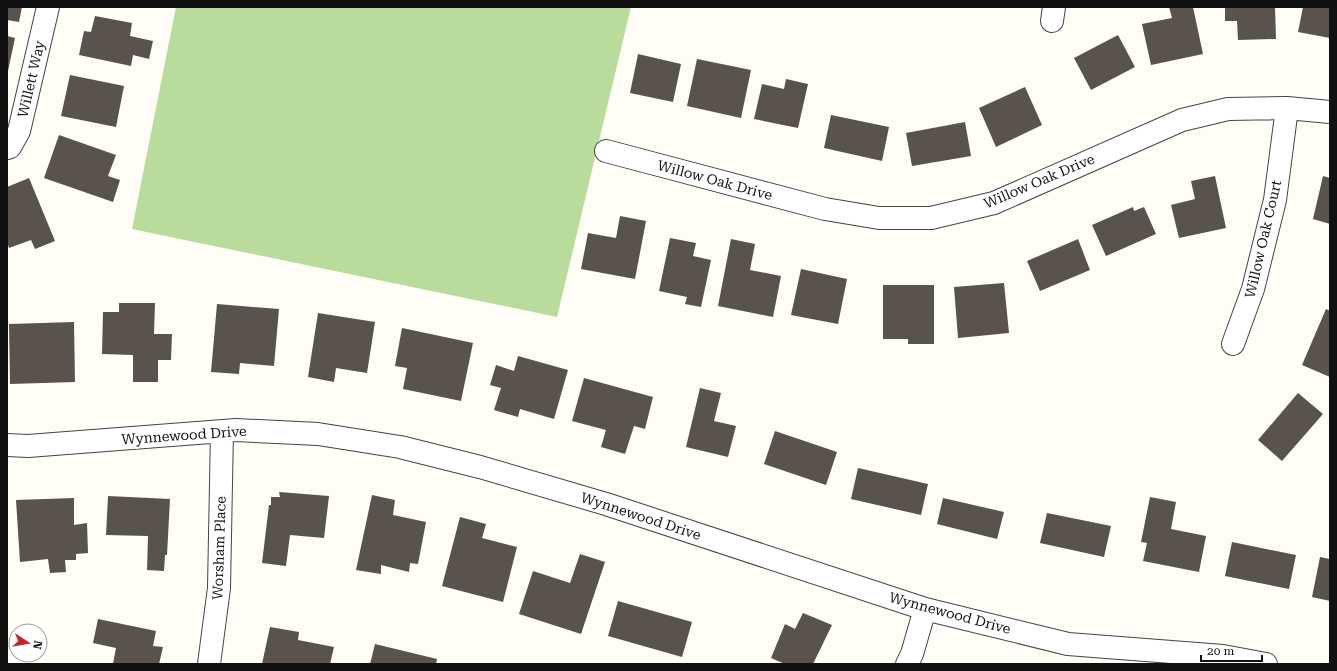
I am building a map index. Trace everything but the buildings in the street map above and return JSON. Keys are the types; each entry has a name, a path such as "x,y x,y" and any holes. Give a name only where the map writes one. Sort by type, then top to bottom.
{"street":[{"name":"Willett Way","path":"7,148 10,147 20,131 48,7"},
{"name":"Willow Oak Drive","path":"606,151 825,209 879,218 931,218 994,202 1182,120 1228,109 1287,108 1330,112"},
{"name":"Willow Oak Court","path":"1233,344 1253,289 1275,200 1287,108"},
{"name":"Wynnewood Drive","path":"7,445 28,446 236,430 318,434 400,447 473,465 606,504 925,608 1068,644 1223,656 1266,664"},
{"name":"Worsham Place","path":"209,664 219,588 222,431"},
{"path":"907,664 912,654 925,608"}],"green space":[{"path":"176,7 631,7 557,317 132,229"}]}
